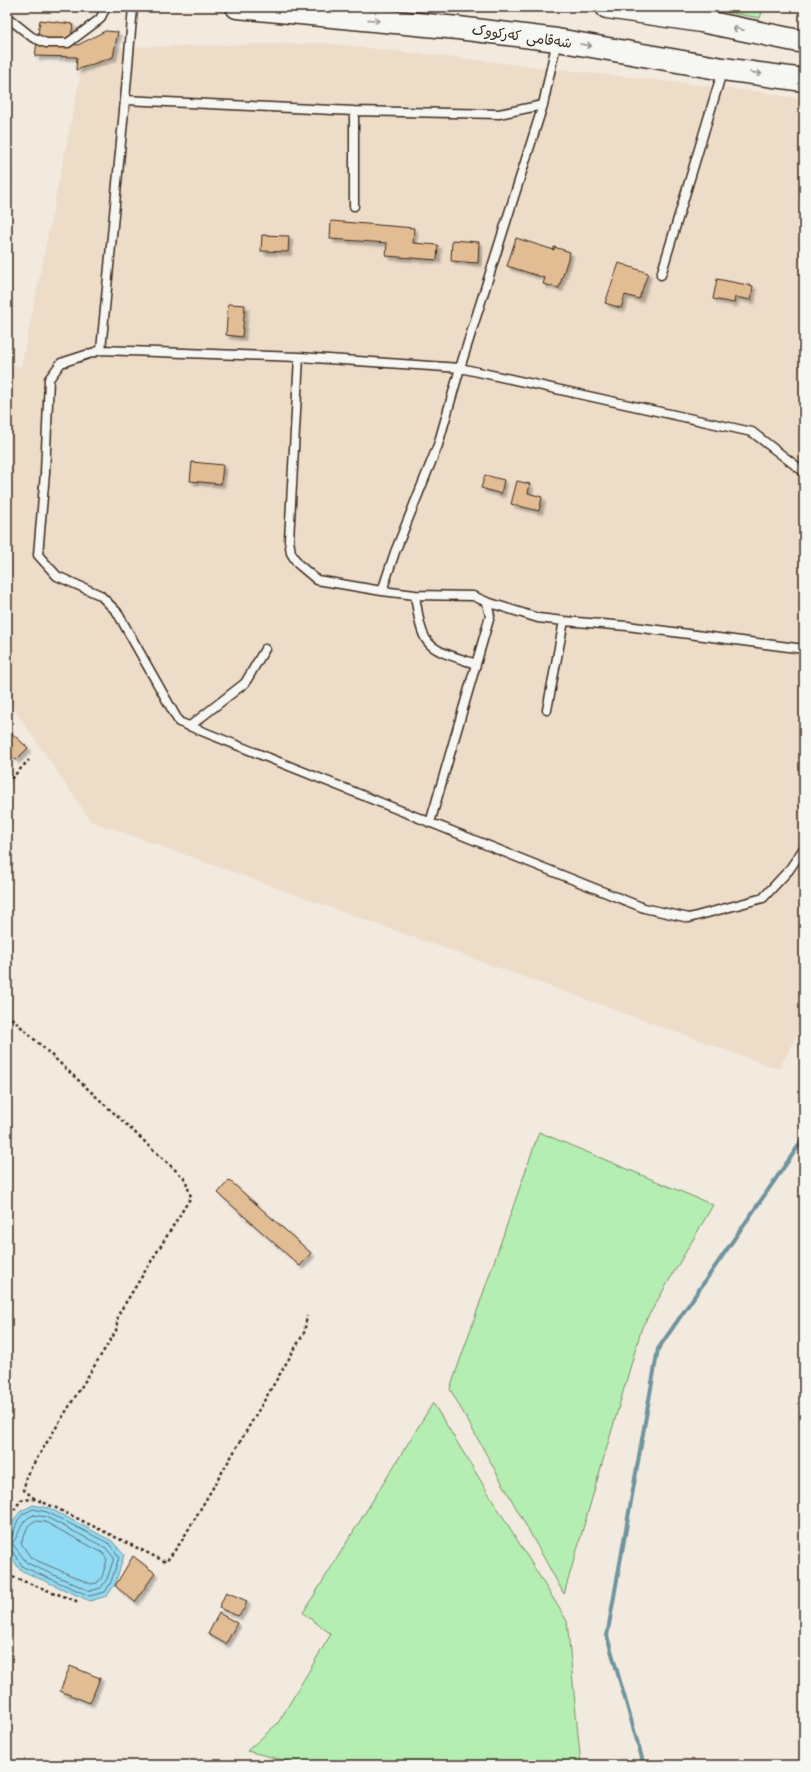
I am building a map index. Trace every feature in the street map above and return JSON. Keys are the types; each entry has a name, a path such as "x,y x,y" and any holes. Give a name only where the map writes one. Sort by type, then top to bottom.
{"highway":[{"name":"شەقامی کەرکووک","path":"237,7 458,28 557,40 723,69 804,80"},
{"path":"607,7 701,21 804,42"}],"lane":[{"path":"7,17 32,37 46,43 68,43 100,19 106,7"},
{"path":"101,350 133,7"},
{"path":"382,591 395,552 438,445 460,368 543,105 557,40"},
{"path":"661,275 723,69"},
{"path":"125,100 354,111 499,114 543,105"},
{"path":"354,111 354,206"},
{"path":"804,472 752,432 460,368 299,357 101,350 61,363 49,379 45,473 38,555 57,576 100,595 117,612 180,722 644,908 689,918 764,898 789,870 804,848"},
{"path":"299,357 290,540 291,553 298,564 317,580 415,595 473,596 538,618 627,626 804,649"},
{"path":"415,595 419,623 423,636 428,645 438,652 476,664"},
{"path":"430,823 490,616 487,602"},
{"path":"546,710 564,621"},
{"path":"190,726 244,683 265,649"}],"path":[{"path":"7,783 29,760"},
{"path":"7,1014 185,1179 191,1197 118,1315 116,1331 26,1476 24,1490 35,1499 68,1513 166,1562 181,1542 304,1333 307,1316"},
{"path":"7,1520 21,1500 35,1499"},
{"path":"7,1575 79,1602"}],"shaded area":[{"path":"325,43 769,93 804,100 804,1022 779,1069 91,821 7,699 7,363 21,367 86,48"}],"green space":[{"path":"700,7 764,7 760,18"},
{"path":"7,174 12,174 7,267"},
{"path":"539,1132 713,1205 642,1327 564,1594 450,1389"},
{"path":"433,1403 567,1621 581,1765 303,1765 247,1751 278,1723 331,1634 303,1613"}],"water":[{"path":"33,1505 49,1508 112,1541 124,1555 115,1584 107,1596 90,1601 20,1570 8,1552 9,1533 15,1518 21,1511"}],"building":[{"path":"40,20 73,24 70,43 78,45 105,31 118,32 113,57 76,70 77,57 35,56"},
{"path":"331,221 414,228 413,243 438,245 437,260 386,256 387,243 330,239"},
{"path":"262,235 289,236 288,252 261,251"},
{"path":"516,238 554,250 554,247 570,252 559,288 543,284 545,278 507,266"},
{"path":"452,240 479,242 478,263 451,261"},
{"path":"619,263 648,273 639,299 625,295 621,308 605,303"},
{"path":"717,279 753,286 751,300 735,297 734,303 713,299"},
{"path":"228,304 245,305 242,337 226,335"},
{"path":"192,462 223,465 221,484 190,481"},
{"path":"485,475 504,480 501,494 481,488"},
{"path":"517,481 530,484 528,493 542,497 539,511 511,504"},
{"path":"7,729 28,748 16,760 7,752"},
{"path":"229,1180 311,1253 300,1266 218,1193"},
{"path":"133,1556 155,1573 135,1602 115,1586"},
{"path":"226,1592 247,1601 244,1609 238,1616 219,1608"},
{"path":"219,1613 237,1623 226,1644 208,1634"},
{"path":"70,1666 100,1678 90,1703 60,1691"}],"waterway":[{"path":"644,1765 607,1636 658,1349 804,1138"}]}
